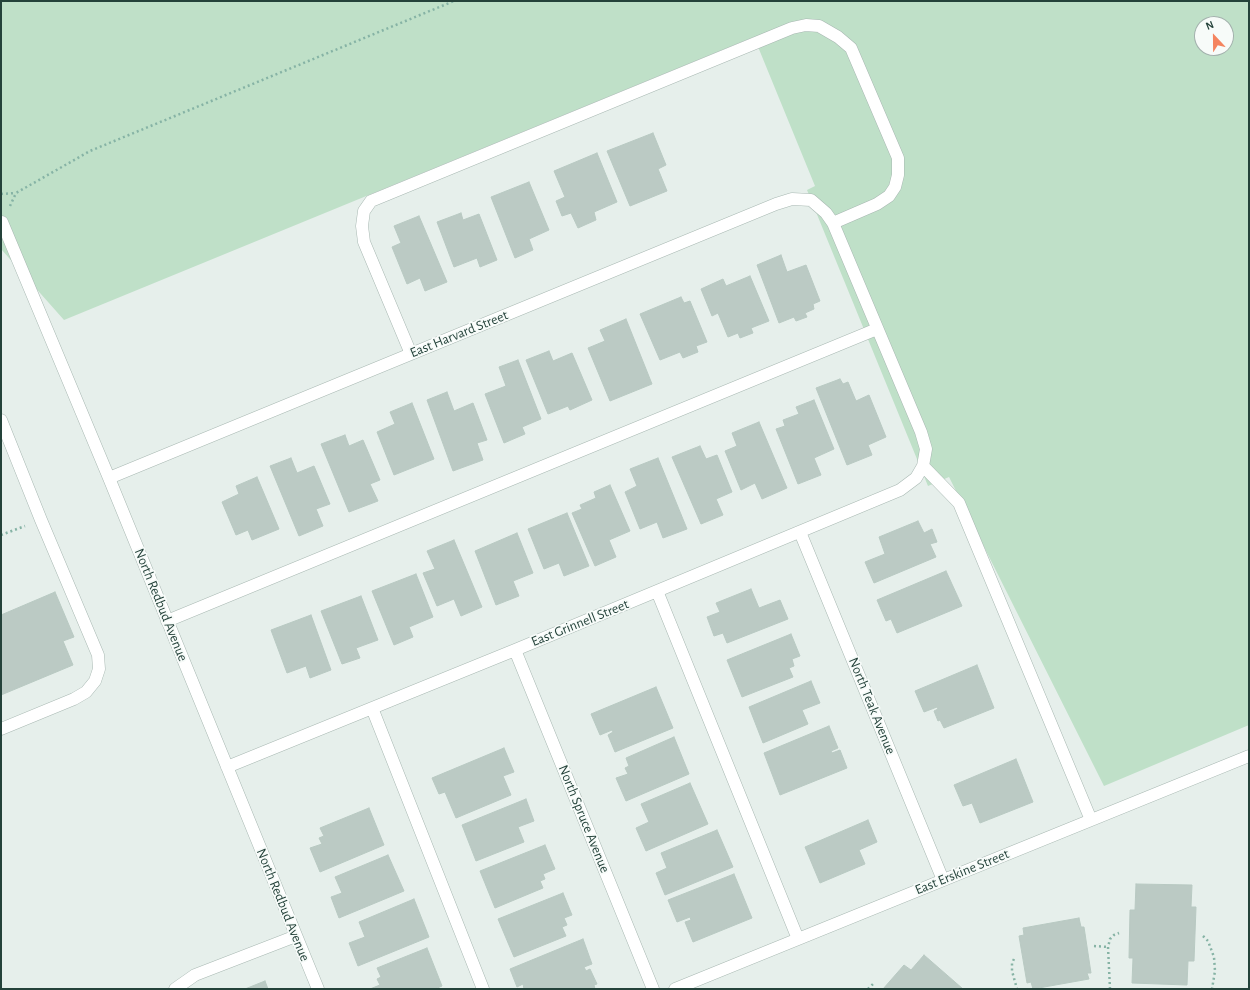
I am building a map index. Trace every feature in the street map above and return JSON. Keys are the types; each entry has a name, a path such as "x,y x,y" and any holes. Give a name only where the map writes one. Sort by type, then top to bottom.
{"street":[{"path":"411,354 364,242 362,226 364,211 371,201 792,28 806,25 819,26 838,37 851,48 898,158 898,175 895,188 889,196 877,204 833,223 921,432 926,449 923,466 959,503 1090,820"},
{"name":"East Harvard Street","path":"109,478 776,204 792,199 811,200 826,213 833,223"},
{"name":"North Redbud Avenue","path":"2,223 109,478 318,989"},
{"path":"167,621 877,328"},
{"path":"1,420 40,520 98,656 99,669 95,681 86,692 74,699 1,729"},
{"name":"East Grinnell Street","path":"227,767 515,650 900,490 916,478 923,466"},
{"name":"North Teak Avenue","path":"800,532 943,880"},
{"path":"657,591 798,939"},
{"name":"North Spruce Avenue","path":"515,650 653,989"},
{"path":"372,708 483,989"},
{"name":"East Erskine Street","path":"675,989 1249,756"},
{"path":"175,989 195,975 296,936"}],"path":[{"path":"1,194 16,193 90,151 454,1"},
{"path":"2,223 16,193"},
{"path":"1,535 40,520"},
{"path":"1110,989 1108,947 1110,940 1119,933"},
{"path":"1203,936 1208,941 1214,957 1215,971 1212,989"},
{"path":"1094,946 1108,947"},
{"path":"1014,959 1012,963 1012,971 1017,989"},
{"path":"868,989 873,984"}],"green space":[{"path":"1,1 1249,1 1249,725 1104,786 949,477 928,486 807,190 815,186 754,37 64,320 1,249"}],"building":[{"path":"653,133 666,165 658,169 667,191 630,206 607,151"},
{"path":"597,153 617,202 594,212 596,220 578,228 571,213 562,216 556,201 565,197 554,171"},
{"path":"529,182 549,230 529,239 533,250 515,258 491,197"},
{"path":"461,213 463,220 479,214 497,260 480,267 477,258 454,267 437,222"},
{"path":"419,216 447,282 425,291 420,278 407,284 392,247 401,243 394,226"},
{"path":"781,255 787,272 806,265 820,301 813,304 814,309 805,313 807,317 796,321 794,317 779,323 757,265"},
{"path":"750,276 769,321 751,328 753,333 740,338 738,333 728,337 718,313 712,316 701,289 723,279 726,286"},
{"path":"681,297 684,303 690,301 707,342 696,346 698,352 683,358 680,352 660,360 640,314"},
{"path":"626,319 652,384 610,401 588,348 605,341 600,330"},
{"path":"549,351 553,361 572,353 592,400 570,410 568,406 548,414 526,360"},
{"path":"518,360 541,419 522,427 525,434 504,443 485,394 506,386 499,367"},
{"path":"840,379 843,384 848,382 856,401 869,395 886,437 868,445 872,455 847,465 816,388"},
{"path":"447,392 454,411 473,403 487,440 477,443 483,460 453,471 427,400"},
{"path":"814,400 834,449 814,458 821,475 798,484 776,429 785,426 783,420 799,414 796,407"},
{"path":"412,403 434,459 394,475 377,432 395,424 390,412"},
{"path":"759,422 787,488 762,499 755,483 741,490 725,451 737,446 732,433"},
{"path":"345,435 349,446 363,440 380,480 370,484 378,501 349,512 321,444"},
{"path":"700,446 706,459 717,455 732,492 716,499 723,515 701,524 672,457"},
{"path":"291,458 297,473 314,466 330,504 316,509 323,526 299,536 270,466"},
{"path":"658,458 687,529 663,538 657,522 640,529 625,492 637,486 630,469"},
{"path":"257,477 279,529 252,540 248,530 236,535 222,502 239,494 236,486"},
{"path":"610,485 630,531 609,540 616,557 595,566 572,513 582,509 580,505 596,498 594,492"},
{"path":"567,513 589,566 564,576 559,563 544,569 528,529"},
{"path":"918,521 924,533 932,529 937,542 930,544 936,557 874,583 865,562 885,554 879,537"},
{"path":"517,533 533,573 513,581 519,596 496,605 475,551"},
{"path":"454,540 482,607 461,616 454,599 437,606 423,573 435,569 427,551"},
{"path":"946,571 962,606 897,633 891,619 886,621 877,600"},
{"path":"416,574 433,617 409,627 413,637 394,645 372,591"},
{"path":"751,589 759,608 780,600 788,619 727,643 723,633 714,636 707,617 720,612 716,603"},
{"path":"55,592 74,637 63,641 73,665 1,695 1,615"},
{"path":"361,596 378,640 356,648 360,658 342,664 321,611"},
{"path":"311,615 331,670 310,678 306,666 287,673 271,630"},
{"path":"791,634 800,656 792,659 794,666 789,668 793,677 742,697 727,660"},
{"path":"977,665 994,708 944,728 940,720 938,721 934,711 938,709 937,707 924,712 915,691"},
{"path":"811,681 820,703 802,710 808,724 763,743 749,707"},
{"path":"656,687 673,728 615,752 608,735 613,732 612,730 600,735 591,714"},
{"path":"829,726 838,748 831,751 832,753 840,750 847,768 780,795 764,753"},
{"path":"674,737 689,774 626,801 616,778 628,774 625,768 629,766 626,758"},
{"path":"504,748 514,772 503,776 511,795 456,818 445,792 439,794 432,778"},
{"path":"1016,759 1033,802 980,823 972,803 963,806 954,785"},
{"path":"690,783 708,824 646,851 636,828 649,822 641,804"},
{"path":"526,799 534,821 518,827 524,842 476,861 462,825"},
{"path":"369,808 384,845 320,872 310,848 322,844 319,838 324,836 320,828"},
{"path":"868,820 877,842 859,850 865,864 820,883 805,847"},
{"path":"717,830 733,867 665,895 656,873 667,868 661,853"},
{"path":"545,845 555,869 543,874 545,879 540,881 543,888 495,908 480,871"},
{"path":"388,855 404,891 339,918 331,897 342,893 335,877"},
{"path":"734,874 752,918 693,942 685,922 691,920 690,917 677,922 668,900"},
{"path":"1136,884 1192,885 1191,907 1196,907 1194,961 1188,961 1187,985 1132,983 1133,958 1129,958 1130,910 1135,910"},
{"path":"563,893 572,915 564,918 567,925 562,927 566,936 514,957 498,919"},
{"path":"414,899 429,937 358,966 349,943 365,937 359,922"},
{"path":"1079,918 1081,927 1084,927 1091,973 1087,973 1089,979 1033,989 1031,982 1027,983 1019,936 1024,935 1023,928"},
{"path":"583,939 592,964 584,967 586,971 590,969 597,984 594,985 595,989 524,989 523,984 517,987 510,969"},
{"path":"427,948 442,986 435,989 370,989 380,985 377,979 381,977 377,968"},
{"path":"924,955 963,989 883,989 904,965 911,970"},
{"path":"265,981 268,989 245,989"}]}
